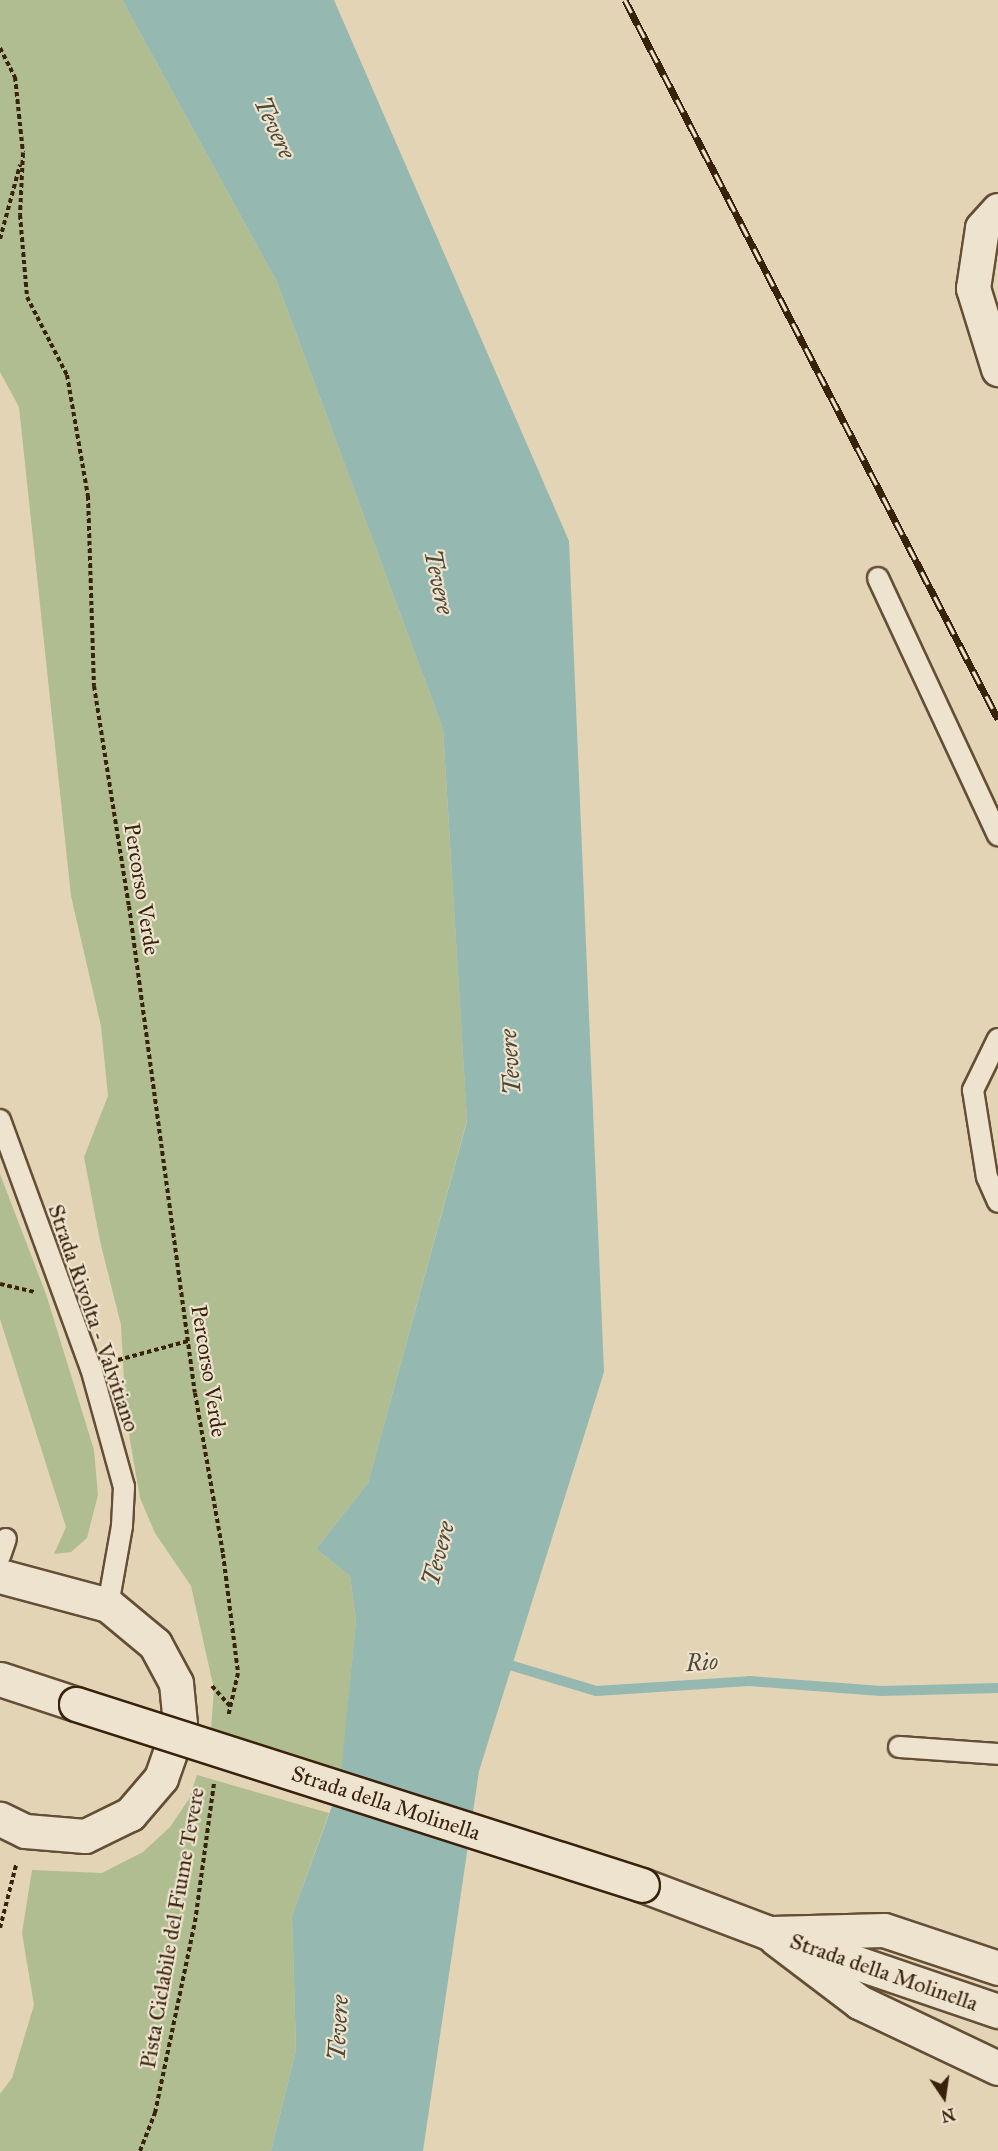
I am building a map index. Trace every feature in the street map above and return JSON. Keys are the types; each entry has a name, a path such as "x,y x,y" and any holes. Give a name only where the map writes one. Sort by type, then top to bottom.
{"street":[{"path":"998,210 982,228 973,288 998,369"},
{"path":"0,1576 108,1605 155,1644 176,1683 180,1724 161,1778 130,1814 85,1836 13,1825"},
{"name":"Strada della Molinella","path":"0,1679 642,1885 769,1933 998,2012"},
{"name":"Strada della Molinella","path":"769,1933 884,1930 998,1968"},
{"path":"769,1933 859,2001 998,2068"}],"lane":[{"path":"878,578 998,835"},
{"path":"998,1039 973,1090 987,1177 998,1202"},
{"name":"Strada Rivolta - Valvitiano","path":"0,1120 91,1368 124,1487 122,1526 108,1605"},
{"path":"899,1747 998,1754"}],"path":[{"name":"Percorso Verde","path":"0,48 15,77 23,153 20,215 27,297 67,375 88,496 94,686 129,906 188,1341 223,1554 238,1673 226,1725"},
{"path":"0,239 23,153"},
{"path":"91,1368 188,1341"},
{"path":"210,1684 230,1706"},
{"name":"Pista Ciclabile del Fiume Tevere","path":"140,2151 155,2113 195,1922 204,1833 215,1778"},
{"path":"0,1928 13,1825"}],"green space":[{"path":"0,0 122,0 277,282 443,729 467,1120 368,1483 316,1549 350,1576 356,1620 342,1771 211,1729 214,1689 191,1586 155,1533 140,1498 126,1417 121,1325 100,1241 84,1157 108,1096 101,1026 71,896 19,407 0,372"},
{"path":"0,1174 46,1294 94,1450 98,1495 87,1538 71,1552 54,1554 66,1527 0,1319"},
{"path":"197,1775 329,1813 292,1916 296,2050 271,2151 0,2151 0,2094 12,2078 34,2005 22,1933 32,1870 102,1873 143,1852 170,1827 189,1799"}],"water":[{"name":"Tevere","path":"122,0 334,0 569,541 604,1372 479,1771 423,2151 271,2151 296,2050 292,1916 340,1784 356,1620 350,1576 316,1549 368,1483 467,1121 443,729 277,282"}],"waterway":[{"name":"Rio","path":"500,1662 596,1691 749,1681 881,1691 998,1688"}],"railway":[{"path":"625,0 998,719"}]}
